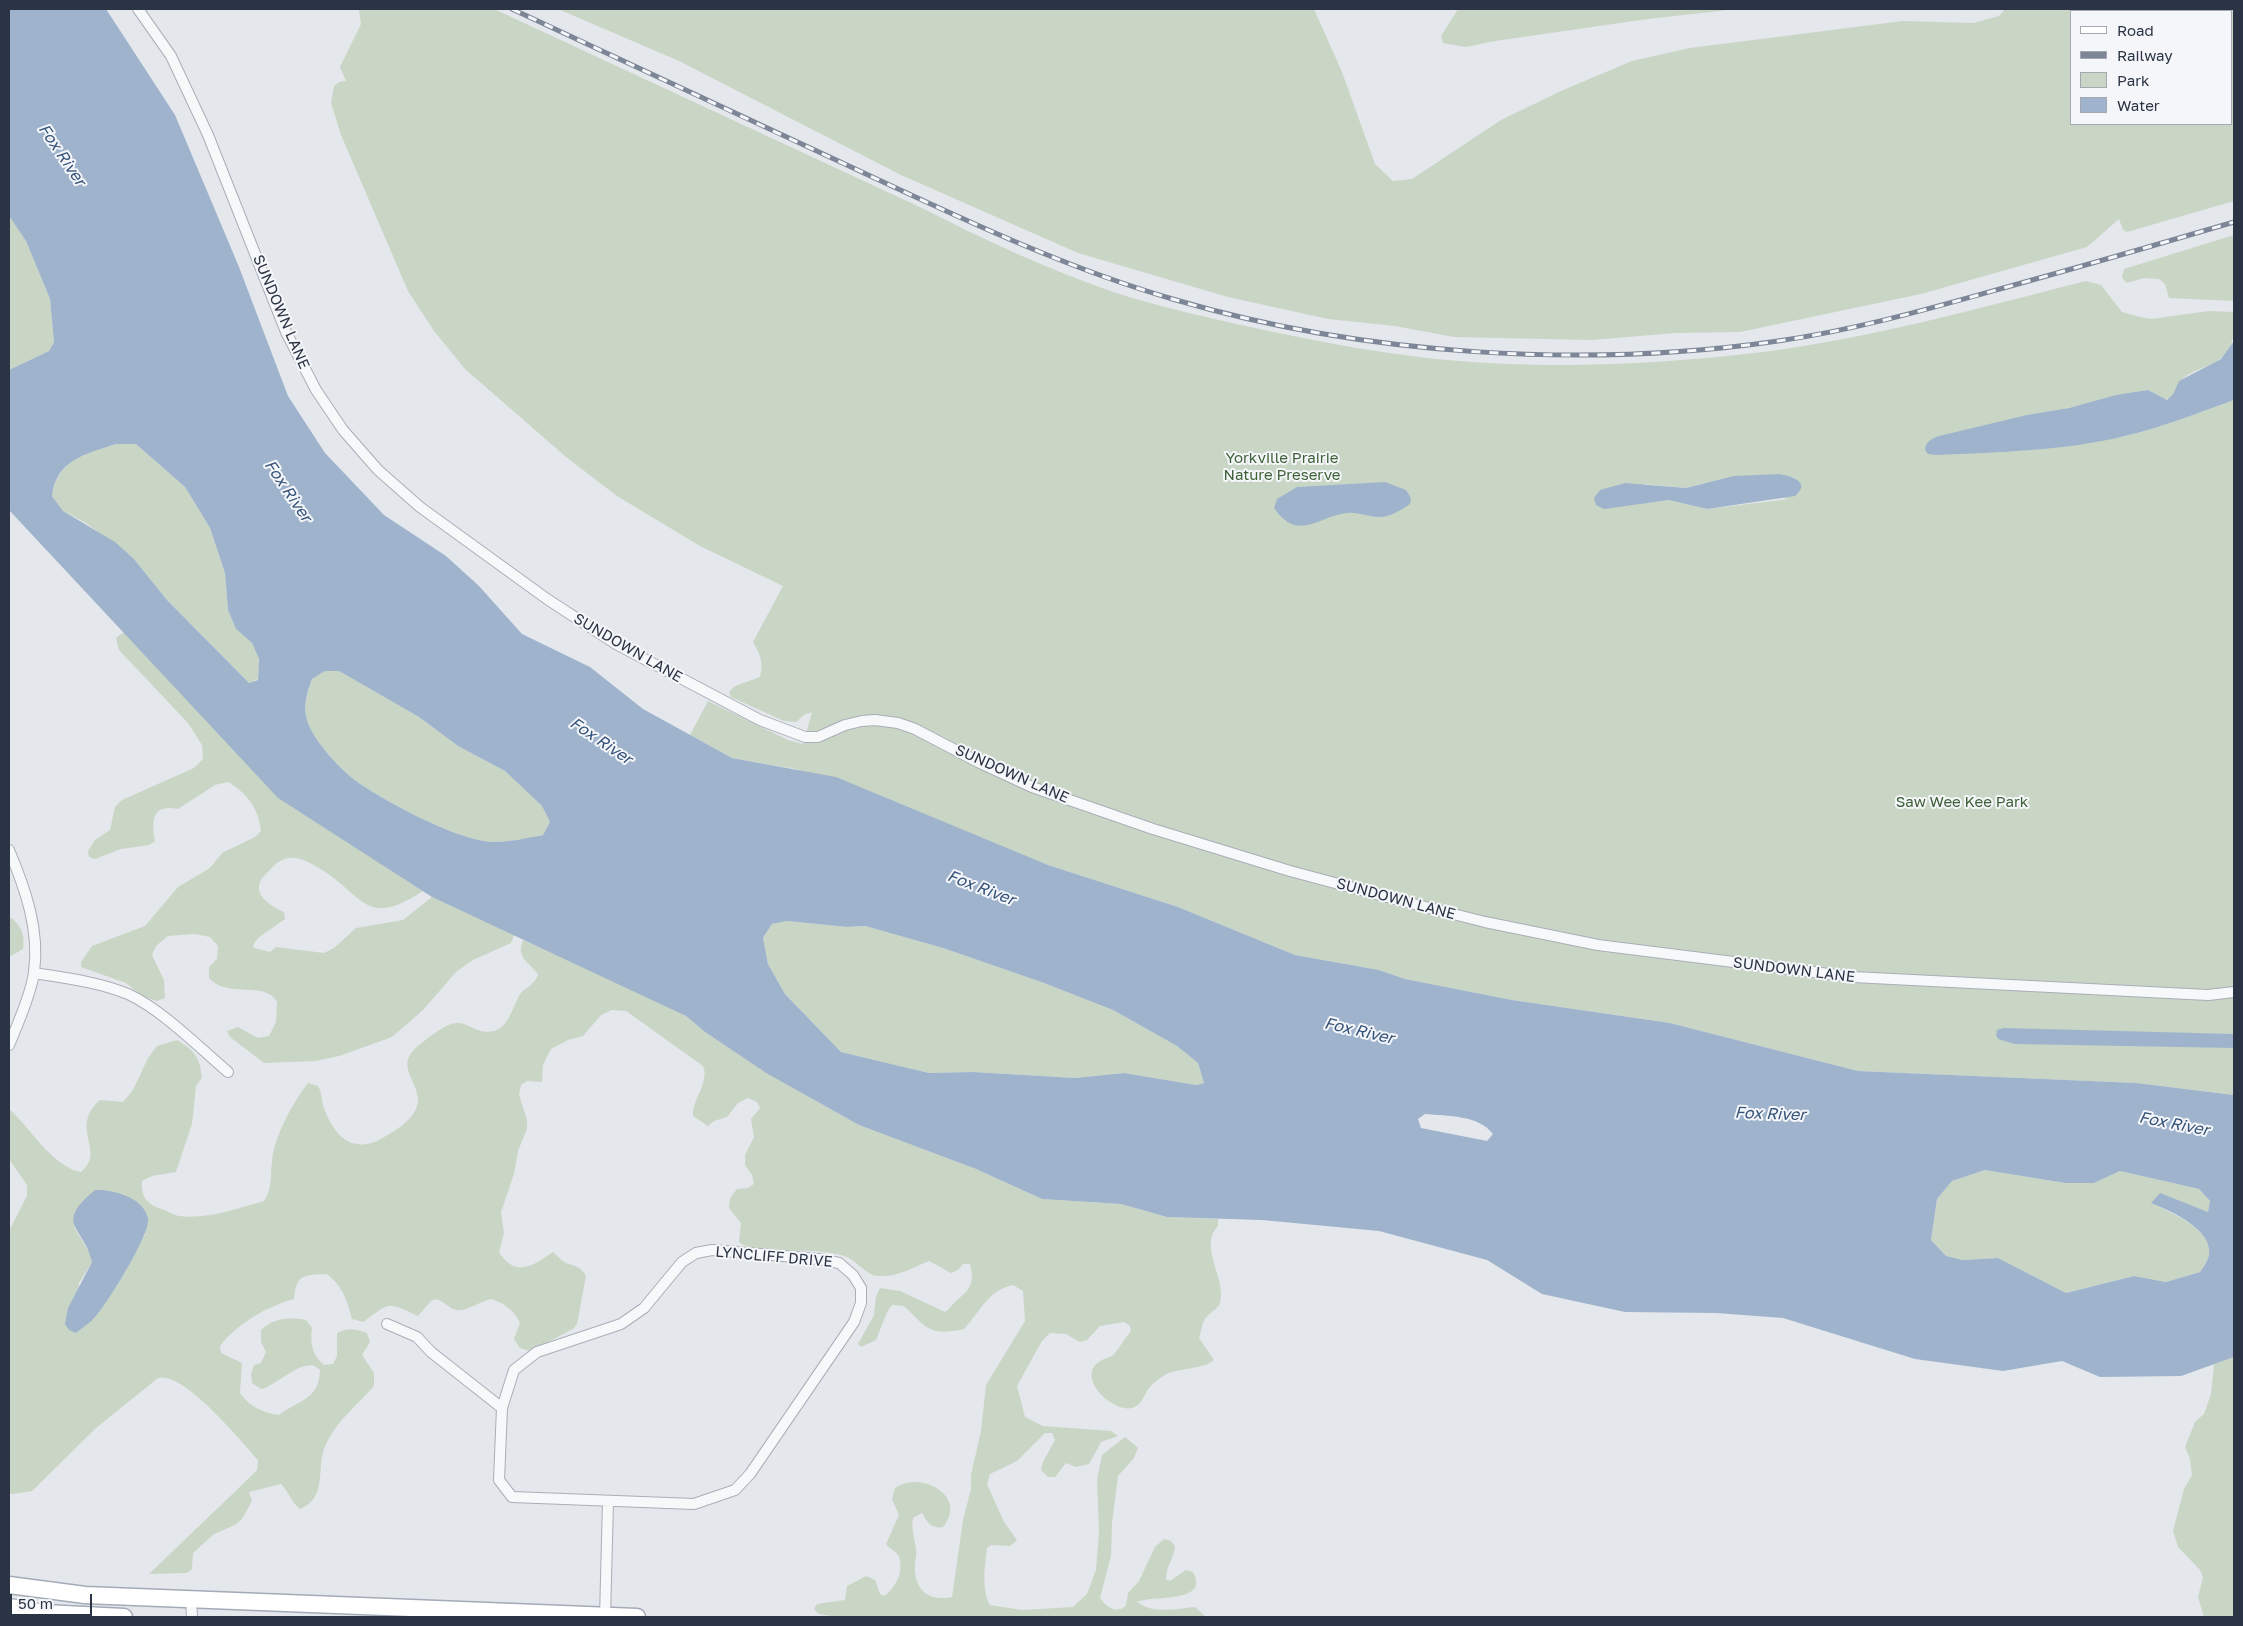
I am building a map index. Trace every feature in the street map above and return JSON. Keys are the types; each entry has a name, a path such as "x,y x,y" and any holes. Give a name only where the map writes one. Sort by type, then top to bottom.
{"main road":[{"path":"9,1585 85,1595 637,1617"},
{"path":"9,1607 44,1612 124,1617"}],"street":[{"name":"SUNDOWN LANE","path":"138,9 171,56 208,134 286,332 316,390 343,430 378,470 420,507 546,599 616,644 760,720 805,737 818,737 845,725 862,721 886,721 898,724 923,733 980,763 1032,787 1162,832 1290,871 1406,902 1485,922 1598,945 1853,977 2208,995 2234,992"},
{"path":"9,850 25,888 34,932 34,973 9,1045"},
{"path":"34,973 104,986 130,995 176,1027 228,1072"},
{"name":"LYNCLIFF DRIVE","path":"712,1250 818,1258 839,1263 853,1275 861,1288 861,1303 854,1322 750,1474 735,1490 694,1504 608,1502 512,1497 500,1480 502,1408 514,1370 536,1352 621,1324 644,1308 682,1262 696,1253 712,1250"},
{"path":"387,1324 417,1337 431,1352 502,1408"},
{"path":"605,1616 608,1502"},
{"path":"191,1599 192,1617"}],"green space":[{"path":"359,9 494,9 924,209 995,244 1067,275 1116,293 1183,312 1302,338 1380,352 1458,361 1534,365 1611,364 1687,360 1804,346 1885,331 2086,281 2101,285 2122,312 2136,316 2151,319 2209,311 2234,312 2233,338 2228,351 2216,361 2183,378 2170,399 2163,399 2148,390 2015,419 2008,451 2081,444 2125,436 2167,424 2234,400 2234,1095 2136,1083 1858,1071 1670,1023 1512,1000 1405,979 1379,970 1295,955 1178,907 1048,865 796,769 732,758 690,735 708,701 788,740 803,744 812,712 804,715 796,722 784,721 731,697 729,692 735,686 760,677 761,659 753,642 783,586 700,546 617,496 566,457 465,369 434,331 408,291 341,135 331,103 334,86 339,82 346,81 340,67 361,24","holes":["1705,483 1789,499 1707,509 1669,500 1644,503 1644,484 1686,488"]},
{"path":"558,9 1314,9 1342,72 1375,164 1393,181 1412,179 1501,120 1561,91 1632,61 1690,48 1903,21 1973,23 1999,16 2005,9 2234,9 2234,201 2127,232 2123,230 2119,219 2087,247 1921,294 1740,332 1675,333 1592,340 1454,337 1395,326 1328,319 1228,297 1078,253 901,175 679,61"},
{"path":"1458,9 1737,9 1648,19 1495,41 1466,47 1443,43 1441,36"},
{"path":"9,216 26,241 50,299 54,342 49,351 9,370"},
{"path":"2234,235 2234,301 2169,298 2165,284 2159,279 2144,278 2127,283 2122,278 2124,269"},
{"path":"116,444 136,444 185,487 210,528 225,573 228,610 236,629 252,643 259,659 258,679 249,683 167,600 134,559 86,523 63,511 52,496 60,474 67,466 84,455"},
{"path":"124,632 278,797 423,891 388,908 376,908 366,904 333,877 310,863 297,858 283,859 263,877 259,887 262,897 284,912 285,919 258,938 253,945 254,948 270,952 276,947 324,953 334,948 356,928 403,920 432,897 514,935 511,943 473,960 457,971 423,1010 392,1037 339,1056 316,1061 264,1063 230,1037 227,1031 238,1027 258,1038 269,1036 276,1022 277,1002 271,995 262,991 231,989 223,987 209,978 209,967 217,959 218,946 210,937 195,934 168,936 156,946 152,955 164,980 165,998 157,1001 142,996 126,983 81,967 81,962 92,946 145,926 178,887 210,868 222,853 255,837 261,831 258,816 251,802 241,791 228,782 215,785 178,809 169,808 158,812 155,816 153,827 155,841 149,845 121,849 95,859 89,857 88,851 95,840 110,830 115,807 122,800 194,768 203,759 202,745 188,723 119,650 116,638"},
{"path":"325,671 339,671 419,717 458,746 505,771 542,806 550,822 543,835 512,841 494,842 461,835 403,809 356,781 322,747 311,730 306,717 306,701 312,679"},
{"path":"12,918 22,932 24,944 23,949 9,957 9,919"},
{"path":"787,921 847,927 865,926 943,948 1044,983 1113,1010 1177,1046 1198,1063 1204,1083 1196,1085 1124,1073 1075,1078 973,1072 929,1073 841,1052 785,994 768,964 763,939 772,924"},
{"path":"523,940 620,983 686,1016 705,1032 766,1073 859,1125 976,1169 1042,1199 1121,1204 1167,1217 1218,1219 1218,1226 1213,1233 1211,1241 1211,1250 1220,1286 1221,1300 1220,1304 1205,1319 1199,1338 1214,1360 1204,1365 1165,1375 1151,1386 1138,1405 1132,1408 1119,1407 1107,1400 1095,1387 1092,1371 1094,1366 1115,1353 1131,1331 1130,1326 1124,1322 1100,1326 1087,1340 1080,1342 1066,1334 1050,1333 1042,1341 1017,1386 1025,1417 1043,1426 1111,1431 1118,1436 1101,1442 1089,1464 1076,1467 1066,1463 1055,1477 1048,1477 1041,1470 1043,1462 1055,1440 1052,1433 1045,1433 1017,1461 990,1474 987,1484 1004,1522 1017,1540 1010,1546 991,1545 987,1548 985,1592 990,1605 1022,1610 1073,1607 1087,1594 1096,1570 1099,1532 1097,1480 1102,1455 1125,1437 1138,1448 1134,1458 1118,1476 1112,1523 1111,1556 1100,1598 1105,1604 1115,1609 1126,1606 1128,1593 1139,1581 1155,1547 1164,1539 1171,1541 1175,1546 1166,1579 1170,1581 1186,1570 1193,1572 1196,1582 1194,1589 1187,1594 1137,1602 1143,1606 1157,1609 1195,1607 1206,1617 831,1616 819,1614 814,1609 817,1604 845,1600 847,1586 866,1576 875,1580 880,1594 884,1596 895,1584 900,1573 900,1562 898,1555 886,1544 899,1515 892,1499 895,1488 905,1483 917,1482 928,1484 946,1496 950,1505 949,1516 943,1527 930,1525 922,1513 913,1518 913,1530 916,1552 915,1574 920,1588 936,1598 952,1597 963,1520 971,1489 971,1475 981,1431 986,1385 1025,1321 1023,1291 1013,1285 1004,1288 985,1302 964,1329 943,1332 935,1331 923,1325 904,1306 892,1305 887,1312 876,1340 861,1347 858,1344 874,1315 876,1296 880,1288 900,1291 945,1312 968,1289 972,1281 970,1264 963,1264 958,1270 951,1273 929,1261 899,1274 878,1276 866,1271 849,1258 839,1255 813,1251 767,1251 747,1247 739,1242 741,1223 729,1208 730,1198 737,1189 748,1188 754,1184 752,1175 745,1165 745,1155 754,1137 751,1119 760,1108 757,1102 748,1098 738,1103 727,1117 714,1121 708,1126 693,1116 693,1110 703,1084 705,1072 703,1066 626,1011 612,1010 601,1015 583,1036 568,1040 551,1049 543,1065 542,1082 527,1081 521,1085 519,1095 527,1120 527,1129 518,1151 514,1174 501,1212 504,1233 499,1252 512,1265 525,1267 532,1265 553,1252 564,1262 582,1270 586,1276 577,1324 573,1329 530,1351 520,1348 514,1339 520,1323 518,1318 508,1308 491,1299 467,1309 457,1310 436,1299 431,1301 418,1316 400,1308 389,1306 384,1307 363,1322 352,1319 344,1294 327,1274 307,1276 299,1280 294,1299 273,1306 253,1317 235,1330 220,1346 221,1353 242,1363 240,1393 257,1408 267,1413 279,1415 307,1398 316,1387 320,1370 314,1366 307,1365 291,1372 268,1387 261,1389 252,1383 251,1374 254,1365 261,1363 266,1352 261,1342 261,1330 271,1323 288,1319 306,1320 312,1328 311,1339 314,1353 324,1365 333,1364 337,1356 337,1333 352,1329 367,1333 370,1342 362,1355 374,1373 374,1386 343,1418 327,1442 323,1451 318,1488 315,1497 309,1504 300,1509 281,1484 249,1492 252,1501 242,1519 235,1525 214,1534 193,1553 192,1569 187,1573 149,1574 257,1470 258,1460 211,1409 182,1385 169,1378 158,1378 96,1428 32,1491 9,1493 9,1231 27,1196 27,1185 9,1159 9,1109 60,1163 70,1169 81,1172 88,1164 90,1156 87,1120 91,1110 100,1100 123,1102 133,1090 148,1058 157,1046 177,1040 188,1047 198,1059 202,1078 196,1086 192,1124 176,1172 152,1176 142,1181 144,1197 154,1206 177,1216 189,1217 222,1213 264,1201 270,1186 276,1141 296,1100 308,1083 318,1086 329,1120 339,1135 346,1140 353,1143 369,1144 403,1125 417,1108 418,1101 415,1086 407,1066 411,1053 436,1032 452,1024 462,1023 487,1032 501,1028 506,1023 519,996 532,984 538,974 524,959 521,946","holes":["74,1227 145,1234 107,1300 98,1312 76,1333 79,1283 92,1262 90,1254"]},
{"path":"1985,1170 2065,1183 2094,1183 2120,1171 2199,1189 2210,1201 2208,1212 2160,1194 2152,1203 2197,1229 2208,1245 2209,1255 2200,1272 2166,1282 2134,1276 2066,1293 1998,1258 1963,1260 1946,1256 1931,1240 1937,1199 1952,1181"},
{"path":"2234,1357 2234,1617 2204,1617 2198,1597 2203,1577 2200,1570 2178,1547 2173,1531 2184,1489 2192,1475 2190,1459 2185,1447 2195,1422 2204,1414 2211,1394 2214,1364"}],"water":[{"name":"Fox River","path":"9,9 106,9 175,115 239,267 288,396 325,453 384,515 446,556 479,586 522,634 590,667 643,709 732,758 836,777 1048,865 1178,907 1295,955 1379,970 1405,979 1512,1000 1670,1023 1858,1071 2136,1083 2234,1095 2234,1357 2181,1376 2100,1377 2062,1361 2003,1371 1915,1359 1783,1318 1716,1313 1625,1312 1542,1294 1487,1260 1379,1231 1262,1220 1167,1217 1121,1204 1042,1199 976,1169 859,1125 766,1073 705,1032 686,1016 432,897 278,798 9,510 9,370 49,351 54,342 50,299 26,241 9,216","holes":["116,444 136,444 185,487 210,528 225,573 228,610 236,629 252,643 259,659 258,680 249,683 167,600 134,559 115,542 63,511 52,496 55,484 59,474 66,466 84,455","325,671 339,671 419,717 458,746 505,771 542,806 550,822 543,835 512,841 494,842 461,835 403,809 356,781 329,755 311,730 306,717 305,706 312,679","787,921 847,927 865,926 943,948 1044,983 1113,1010 1177,1046 1198,1063 1204,1083 1196,1085 1124,1073 1075,1078 973,1072 929,1073 841,1052 785,994 768,964 763,938 772,924","1425,1114 1443,1115 1480,1123 1493,1134 1487,1141 1421,1128 1418,1119","1985,1170 2065,1183 2094,1183 2120,1171 2199,1189 2210,1201 2208,1212 2160,1193 2151,1203 2179,1216 2197,1229 2204,1237 2209,1255 2207,1262 2200,1272 2166,1282 2134,1276 2066,1293 1998,1258 1963,1260 1946,1256 1931,1240 1937,1199 1952,1181"]},
{"path":"2234,341 2234,400 2180,420 2125,436 2055,448 1936,455 1928,454 1925,450 1926,444 1929,441 1939,436 2027,415 2069,408 2116,395 2148,390 2167,400 2173,394 2179,381 2221,359"},
{"path":"1779,474 1794,478 1801,483 1800,491 1795,496 1707,509 1669,500 1604,509 1596,505 1594,498 1600,490 1625,483 1686,488 1734,476"},
{"path":"1385,482 1406,490 1411,498 1410,504 1387,516 1376,517 1347,513 1300,526 1292,524 1283,518 1274,508 1277,499 1297,487"},
{"path":"2004,1028 2234,1034 2234,1048 2014,1044 1998,1039 1996,1035 1997,1030"},
{"path":"95,1190 119,1193 135,1200 146,1212 148,1219 147,1227 136,1253 109,1297 96,1316 76,1333 69,1330 65,1324 68,1308 92,1262 73,1219 82,1202"}],"railway":[{"path":"512,9 969,222 1092,272 1176,300 1248,319 1322,334 1398,345 1475,352 1552,355 1629,354 1704,350 1778,341 1865,325 2234,222"}],"park label":[{"name":"Yorkville Prairie Nature Preserve","path":"1282,466"},
{"name":"Saw Wee Kee Park","path":"1962,802"}]}
